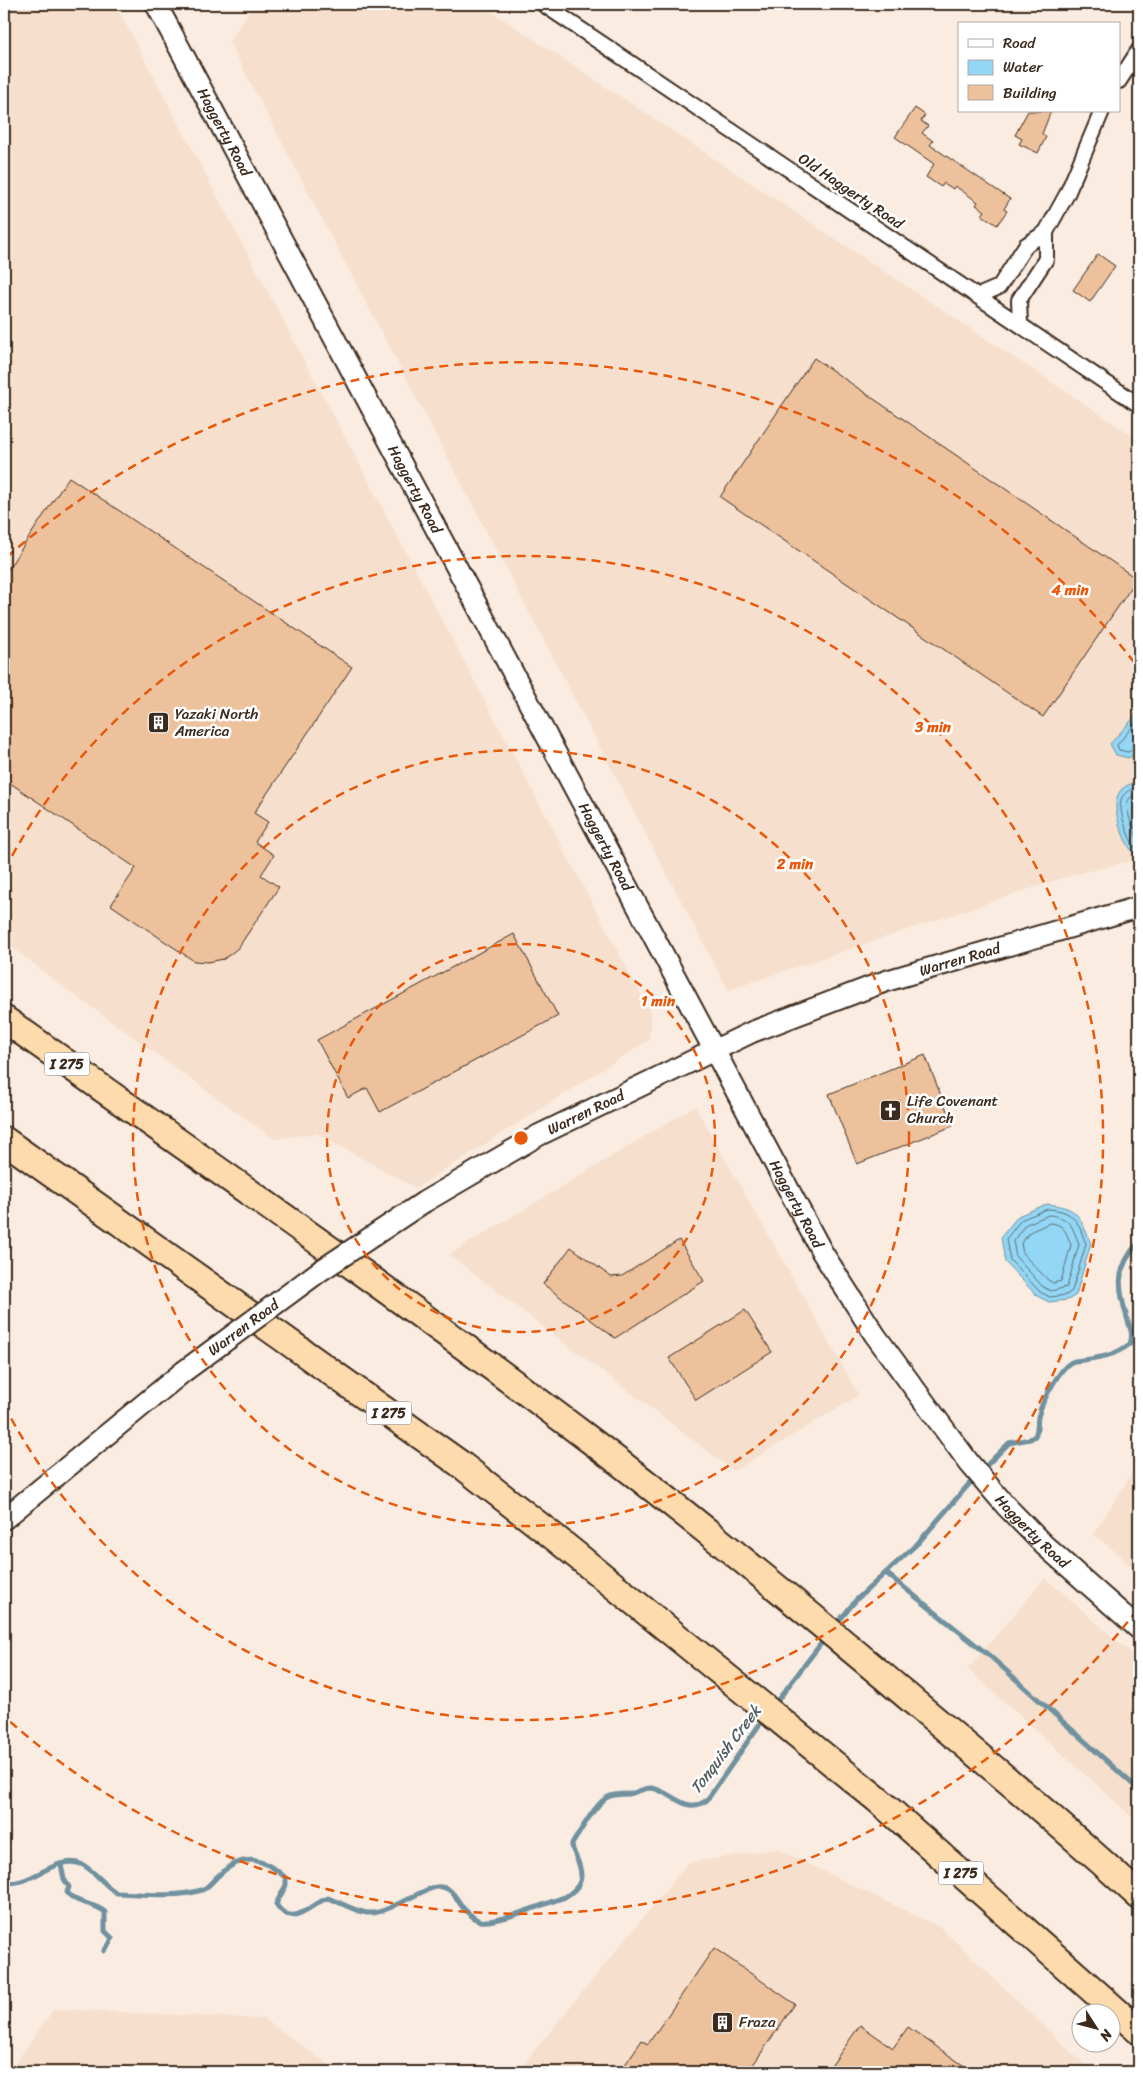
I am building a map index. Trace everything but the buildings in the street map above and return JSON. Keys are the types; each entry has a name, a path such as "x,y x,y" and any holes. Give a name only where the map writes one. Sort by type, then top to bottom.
{"highway":[{"name":"I 275","path":"4,1019 464,1346 593,1442 831,1631 1039,1806 1139,1896"},
{"name":"I 275","path":"4,1140 459,1463 554,1536 877,1799 1139,2031"}],"main road":[{"name":"Haggerty Road","path":"156,4 572,785 653,932 712,1050 794,1202 848,1294 902,1373 986,1483 1044,1545 1139,1629"},
{"name":"Warren Road","path":"4,1519 183,1372 320,1271 424,1202 539,1135 752,1032 886,981 1139,907"}],"street":[{"name":"Old Haggerty Road","path":"543,4 1139,405"},
{"path":"1120,79 1139,50"},
{"path":"978,296 999,287 1026,245 1046,232 1067,194 1102,112"},
{"path":"1020,324 1019,300 1046,259 1046,232"}],"shaded area":[{"path":"4,4 115,4 651,1014 649,1040 416,1188 316,1133 274,1139 57,982 4,941"},
{"path":"254,4 480,4 1139,440 1139,859 1065,877 728,990 229,42"},
{"path":"695,1106 859,1395 734,1471 449,1255"},
{"path":"1139,1462 1139,1572 1094,1534"},
{"path":"1045,1578 1139,1660 1139,1823 968,1669"},
{"path":"777,1849 941,1928 1070,2051 1070,2054 1073,2054 1092,2072 517,2072 688,1863"},
{"path":"54,2009 264,2019 339,2072 9,2072"}],"water":[{"path":"1139,712 1139,750 1129,758 1116,755 1110,744"},
{"path":"1139,780 1139,860 1124,836 1117,815 1116,805 1122,789"},
{"path":"1047,1204 1058,1205 1077,1214 1091,1243 1076,1295 1068,1300 1049,1302 1037,1296 1005,1262 1001,1237 1018,1216"}],"waterway":[{"name":"Tonquish Creek","path":"982,1470 1009,1443 1030,1439 1035,1436 1038,1417 1047,1394 1058,1376 1070,1363 1110,1355 1130,1344 1131,1332 1122,1299 1120,1280 1125,1261 1139,1242"},
{"name":"Tonquish Creek","path":"835,1626 856,1600 918,1543 976,1476"},
{"path":"886,1573 991,1657 1139,1790"},
{"name":"Tonquish Creek","path":"774,1705 826,1637"},
{"name":"Tonquish Creek","path":"4,1882 14,1883 62,1863 71,1862 86,1867 117,1893 181,1894 202,1890 236,1863 253,1860 270,1866 286,1878 286,1885 276,1904 288,1915 301,1913 328,1898 361,1912 379,1912 427,1890 441,1887 449,1890 465,1910 476,1919 480,1921 498,1919 565,1897 575,1890 580,1881 581,1872 572,1844 592,1813 606,1798 651,1788 685,1804 699,1804 707,1800 764,1718"},
{"path":"61,1865 64,1879 69,1887 67,1892 75,1899 96,1906 105,1912 105,1931 112,1938 104,1951"}],"place":[{"name":"Yazaki North America","path":"159,723"},
{"name":"Life Covenant Church","path":"891,1110"},
{"name":"Fraza","path":"723,2022"}]}
